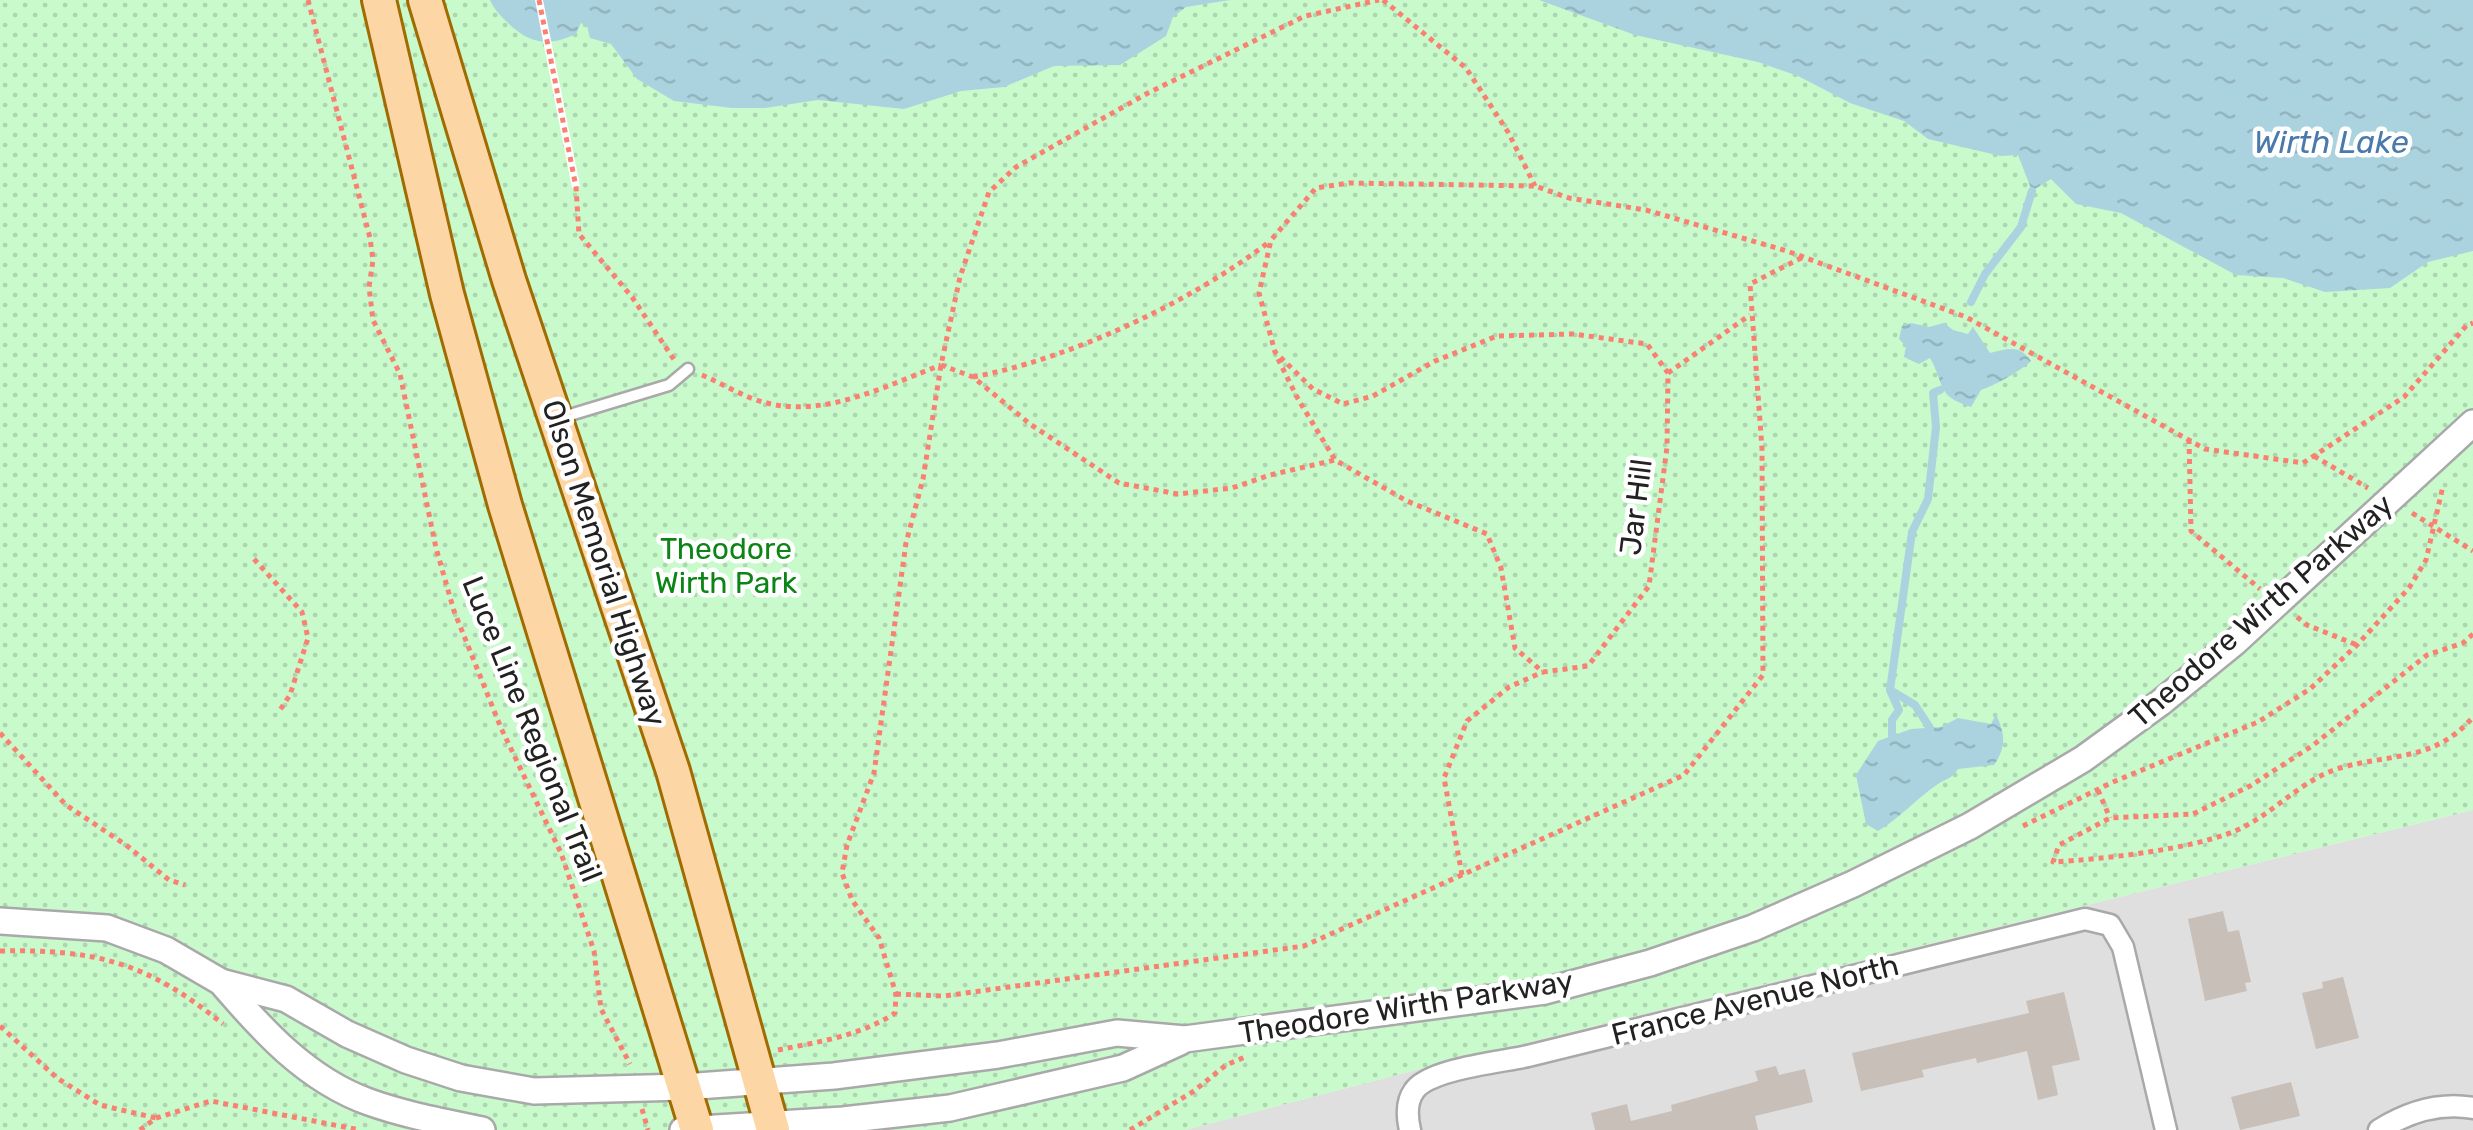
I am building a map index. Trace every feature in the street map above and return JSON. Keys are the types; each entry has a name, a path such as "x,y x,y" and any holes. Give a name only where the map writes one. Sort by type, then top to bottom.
{"main road":[{"path":"379,0 447,294 505,506 684,1087 692,1129"},
{"name":"Olson Memorial Highway","path":"424,0 459,120 673,771 772,1126"}],"street":[{"name":"Theodore Wirth Parkway","path":"0,921 107,928 166,950 221,982 286,999 347,1034 406,1060 462,1078 534,1091 684,1087 834,1076 998,1056 1117,1033 1185,1040 1545,991 1753,928 1953,834 2083,759 2160,703 2278,603 2473,423"},
{"name":"France Avenue North","path":"1410,1130 1410,1100 1425,1080 2085,919 2110,925 2122,947 2166,1130"},
{"name":"Theodore Wirth Parkway","path":"221,982 262,1030 311,1071 367,1102 482,1130"},
{"name":"Theodore Wirth Parkway","path":"692,1129 772,1126 950,1108 1123,1068 1185,1040"},
{"path":"2379,1130 2423,1109 2473,1108"}],"lane":[{"path":"557,420 668,385 688,369"}],"path":[{"name":"Luce Line Regional Trail","path":"308,0 370,238 373,320 400,374 436,548 454,611 500,728 561,853 594,951 600,1010 631,1065"},
{"path":"540,0 576,187 579,234 632,297 677,364 768,404 822,406 941,365 974,377 1030,424 1119,483 1178,494 1232,488 1270,474 1335,460"},
{"path":"796,1046 878,1025 895,1014 896,994 880,938 852,900 842,873 847,846 874,773 906,543 924,479 941,365 960,277 990,192 1016,167 1148,94 1305,16 1381,0 1466,68 1508,132 1534,186"},
{"path":"974,377 1013,370 1098,338 1195,290 1238,266 1271,240 1316,188 1348,183 1534,186 1570,198 1646,210 1803,257 1966,316 2205,449 2303,463 2404,396 2473,322"},
{"path":"1271,240 1259,292 1275,352 1335,460 1407,501 1487,534 1501,568 1515,648 1543,672"},
{"path":"896,994 944,996 1304,946 1684,776 1763,674 1760,386 1750,315 1750,284 1803,257"},
{"path":"1275,352 1313,390 1343,404 1373,396 1435,361 1497,336 1573,334 1646,344 1668,373 1750,315"},
{"name":"Jar Hill","path":"1462,875 1444,778 1467,721 1509,687 1543,672 1588,666 1648,586 1667,448 1668,373"},
{"path":"2189,439 2192,532 2307,625 2357,645 2410,588 2426,560 2446,480"},
{"path":"2434,524 2473,551"},
{"path":"254,558 274,584 293,598 302,612 308,638 290,696 278,713"},
{"path":"2473,634 2463,643 2427,655 2312,746 2250,786 2193,814 2110,818 2059,846 2053,862 2092,860 2191,844 2236,830 2338,768 2420,754 2456,736 2473,717"},
{"path":"0,732 66,805 169,880 185,885"},
{"path":"2098,790 2110,818"},
{"path":"0,951 83,954 124,965 168,983 223,1024"},
{"path":"0,1026 57,1078 100,1105 156,1118"},
{"path":"140,1130 156,1118 211,1102 360,1130"},
{"path":"340,1116 368,1130"}],"shaded area":[{"path":"2473,810 2473,1130 1185,1130 1424,1068"}],"green space":[{"name":"Theodore Wirth Park","path":"0,0 2473,0 2473,810 1185,1130 0,1130"}],"water":[{"path":"490,0 1230,0 1186,7 1173,17 1166,36 1120,65 1054,66 1004,87 961,91 904,109 818,100 765,108 674,101 637,79 611,44 590,38 587,26 581,23 576,34 558,40 534,40 510,25"},
{"name":"Wirth Lake","path":"1539,0 2473,0 2473,251 2428,262 2390,288 2325,292 2283,278 2236,275 2121,213 2076,204 2051,179 2032,191 2018,155 2001,156 1928,139 1904,121 1850,103 1798,76 1758,62 1635,35"},
{"path":"1911,323 1929,327 1944,323 1968,334 1973,327 1990,353 2018,350 2031,361 1981,390 1971,407 1946,394 1930,358 1919,364 1904,357 1906,346 1899,339 1902,326"},
{"path":"1996,714 2003,740 1994,765 1958,769 1878,831 1866,824 1856,775 1878,741 1911,729 1941,727 1958,718 1991,724"}],"pier":[{"path":"535,0 543,0 580,186 572,188"}],"building":[{"path":"2223,911 2228,932 2239,930 2251,982 2245,983 2247,991 2205,1001 2188,919"},
{"path":"2343,977 2359,1038 2316,1049 2302,993"},
{"path":"2064,992 2080,1060 2052,1066 2058,1095 2038,1100 2027,1051 1922,1070 1924,1077 1861,1091 1852,1053 2029,1013 2026,1001"},
{"path":"1776,1066 1779,1075 1805,1069 1813,1102 1755,1116 1758,1130 1595,1130 1591,1113 1627,1104 1631,1121 1672,1111 1671,1105 1758,1081 1755,1071"},
{"path":"2291,1082 2300,1116 2240,1130 2231,1097"}],"waterway":[{"path":"1971,302 1985,274 2021,227 2032,191"},
{"path":"1930,728 1915,705 1890,690 1912,532 1928,499 1936,427 1933,393 1940,390"},
{"path":"1890,690 1899,710 1892,720 1892,736"}]}
